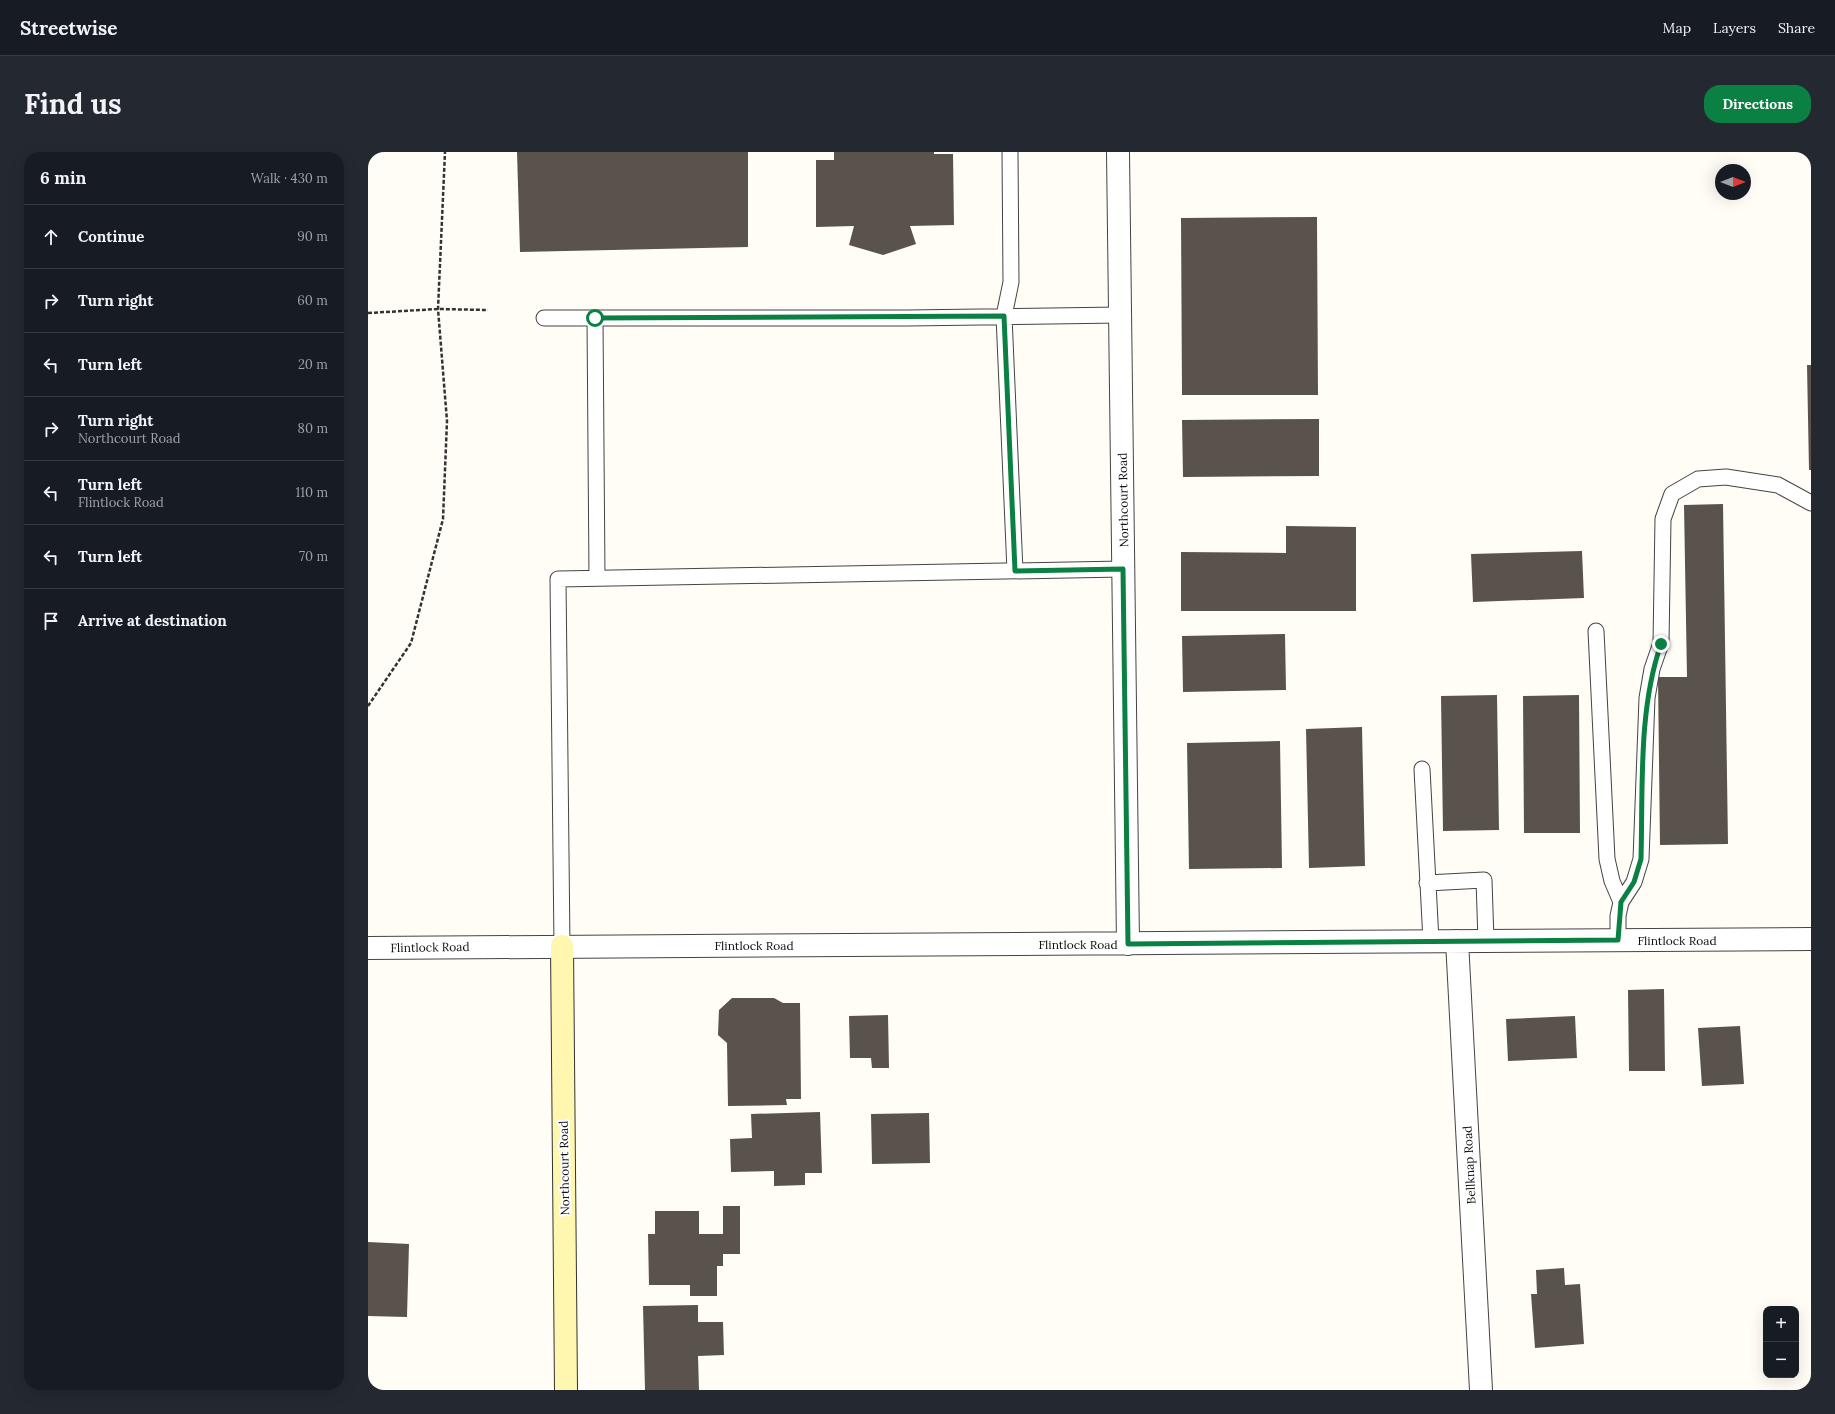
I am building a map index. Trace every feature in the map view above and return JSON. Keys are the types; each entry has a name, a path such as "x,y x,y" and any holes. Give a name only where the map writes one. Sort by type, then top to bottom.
{"street":[{"name":"Northcourt Road","path":"1118,152 1128,944"},
{"name":"Flintlock Road","path":"368,948 1811,939"},
{"name":"Bellknap Road","path":"1456,941 1481,1390"},
{"name":"Northcourt Road","path":"562,946 566,1390"}],"lane":[{"path":"1010,152 1011,282 1004,316 1015,571"},
{"path":"544,318 1120,315"},
{"path":"595,318 597,578"},
{"path":"1621,902 1634,882 1641,859 1647,698 1652,669 1661,644 1663,519 1672,494 1698,479 1726,477 1778,485 1811,503"},
{"path":"562,946 558,579 1123,569"},
{"path":"1596,631 1606,852 1612,881 1621,902 1618,940"},
{"path":"1422,769 1430,941"},
{"path":"1427,883 1484,880 1486,941"}],"path":[{"path":"368,706 411,643 443,519 447,421 438,309 445,152"},
{"path":"368,313 438,309 488,310"}],"building":[{"path":"517,152 748,152 748,247 520,252"},
{"path":"834,152 934,152 934,154 953,154 954,225 910,226 916,244 883,255 849,245 854,226 816,227 816,160 834,160"},
{"path":"1317,217 1318,395 1182,395 1181,218"},
{"path":"1807,365 1811,365 1811,470 1809,470"},
{"path":"1319,419 1319,476 1183,477 1182,420"},
{"path":"1723,504 1728,844 1660,845 1658,677 1687,677 1684,505"},
{"path":"1286,526 1356,527 1356,611 1181,611 1181,552 1286,553"},
{"path":"1582,551 1584,598 1473,602 1471,554"},
{"path":"1285,634 1286,690 1183,692 1182,636"},
{"path":"1497,695 1499,830 1443,831 1441,696"},
{"path":"1579,695 1580,833 1524,833 1523,696"},
{"path":"1362,727 1365,866 1309,868 1306,729"},
{"path":"1280,741 1282,868 1189,869 1187,743"},
{"path":"1664,989 1665,1071 1629,1071 1628,990"},
{"path":"732,998 774,998 783,1003 800,1003 801,1099 786,1099 787,1105 728,1106 727,1043 718,1035 719,1010"},
{"path":"888,1015 889,1068 872,1068 871,1058 850,1058 849,1016"},
{"path":"1575,1016 1577,1058 1508,1061 1506,1019"},
{"path":"1740,1026 1744,1084 1702,1086 1698,1028"},
{"path":"820,1112 822,1173 805,1173 805,1185 774,1186 774,1171 731,1172 730,1139 752,1138 751,1114"},
{"path":"929,1113 930,1163 872,1164 871,1114"},
{"path":"723,1206 740,1206 740,1254 723,1254 723,1266 717,1266 717,1296 690,1296 690,1285 649,1285 648,1234 655,1234 655,1211 699,1211 699,1234 723,1234"},
{"path":"368,1242 409,1244 407,1317 368,1316"},
{"path":"1564,1268 1565,1285 1580,1284 1584,1344 1535,1348 1531,1294 1537,1294 1536,1270"},
{"path":"698,1305 698,1322 723,1322 724,1355 698,1356 699,1390 645,1390 643,1306"}],"route":[{"path":"595,318 907,318 1004,316 1015,571 1123,569 1128,944 1618,940 1618,916 1621,902 1634,882 1641,859 1647,698 1652,669 1661,644"}]}
